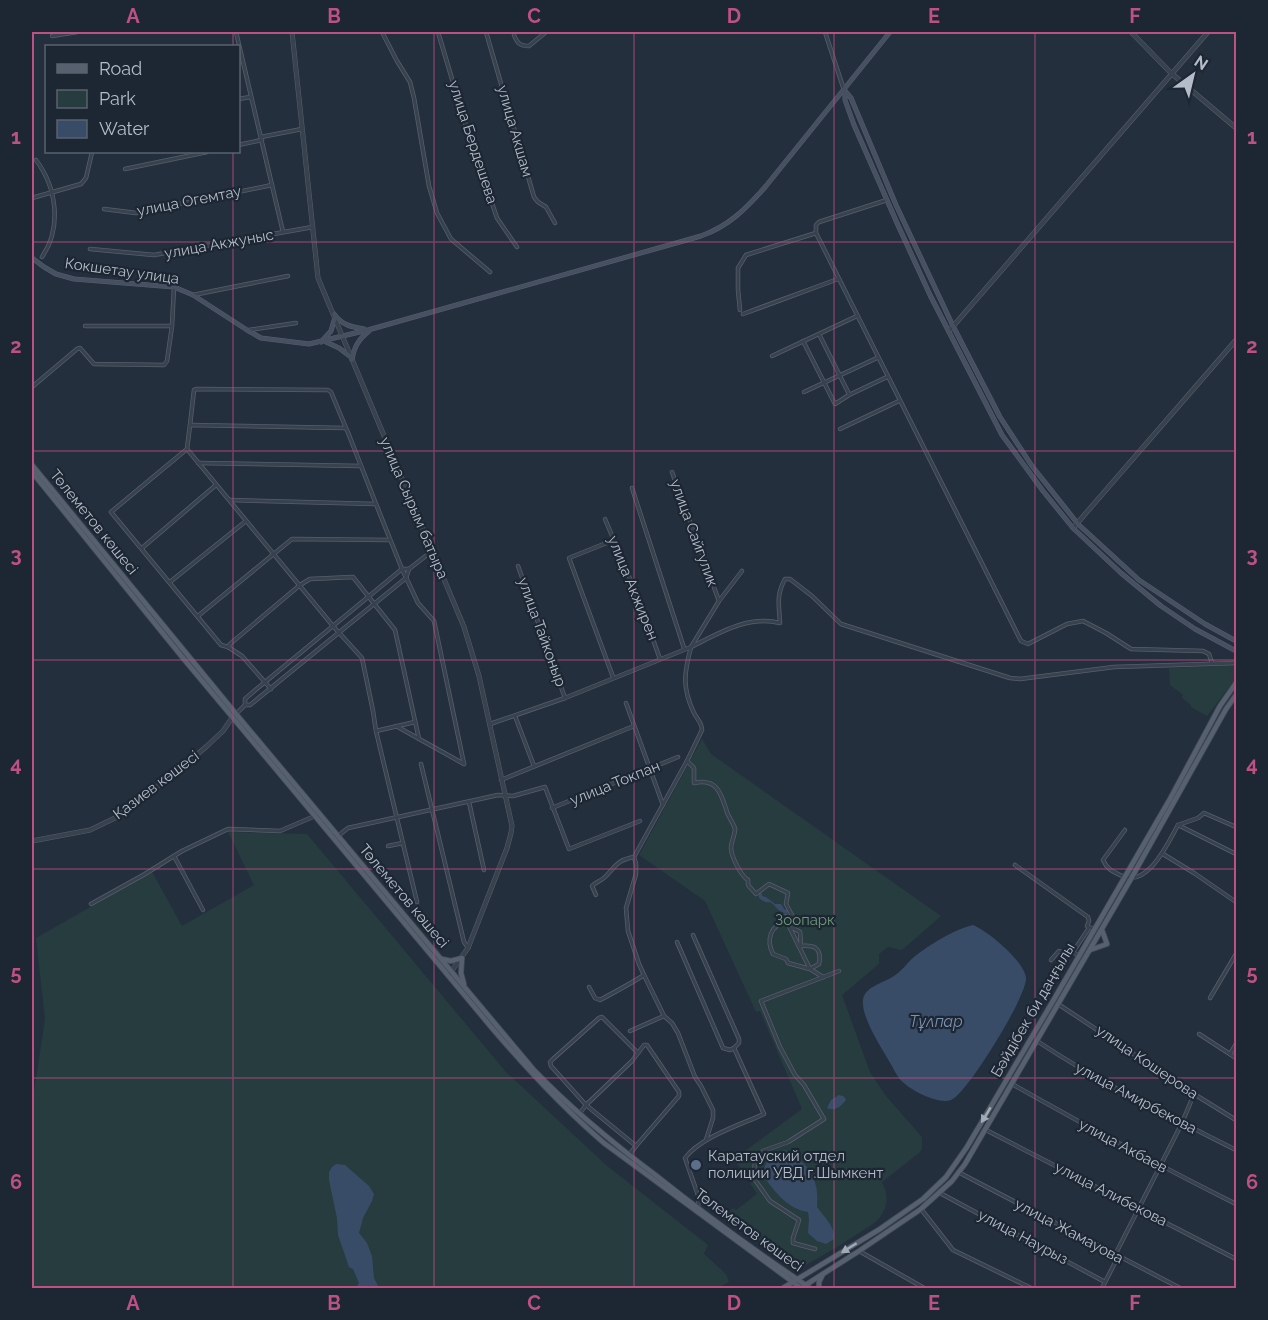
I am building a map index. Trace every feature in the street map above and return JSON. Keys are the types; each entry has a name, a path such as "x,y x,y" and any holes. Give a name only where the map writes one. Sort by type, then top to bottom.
{"main road":[{"name":"Кокшетау улица","path":"32,258 56,274 74,279 174,287 193,295 261,338 309,344 370,330 713,232 727,224 766,186 890,32"},
{"path":"844,90 854,125 930,295 1002,435 1073,528 1121,573 1161,606 1195,629 1236,651"},
{"path":"844,90 851,98 896,205 953,326 1000,417 1032,466 1078,524 1139,580 1205,624 1236,641"},
{"path":"334,316 347,326 370,330"},
{"path":"334,316 331,331 323,342 339,348 352,358"},
{"path":"352,358 357,342 370,330"},
{"name":"Төлеметов көшесі","path":"32,465 234,715"},
{"name":"Төлеметов көшесі","path":"32,472 315,816 530,1072 580,1123 634,1166 795,1281"},
{"name":"Бәйдібек би даңғылы","path":"803,1288 921,1209 952,1181 986,1130 1037,1041 1092,929 1125,878 1220,706 1236,683"},
{"name":"Бәйдібек би даңғылы","path":"783,1288 880,1229 923,1199 943,1180 967,1147 1084,959 1236,695"},
{"name":"Төлеметов көшесі","path":"276,766 338,836 440,958 450,974 465,987 559,1097 628,1155 803,1288"},
{"path":"1089,950 1107,944 1102,929"},
{"path":"440,958 451,961 462,958 460,973 465,987"},
{"path":"819,1288 819,1282 824,1274"}],"street":[{"path":"52,36 77,32"},
{"name":"улица Сырым батыра","path":"292,32 318,278 464,627 479,676 512,826 510,842 468,948 450,974"},
{"path":"382,32 410,82 436,213 451,238 490,272"},
{"name":"улица Бердешева","path":"438,32 497,218 517,248"},
{"name":"улица Акшам","path":"486,32 534,197 546,207 555,223"},
{"path":"514,35 516,41 522,46 529,46 546,32"},
{"path":"825,32 844,90"},
{"path":"1131,32 1171,73 1236,128"},
{"path":"949,331 1208,32"},
{"path":"240,54 283,232"},
{"path":"240,99 251,97"},
{"path":"240,144 302,129"},
{"path":"32,198 81,184 86,178 92,153"},
{"path":"125,169 202,153"},
{"path":"36,160 50,182 55,214 52,235 42,257"},
{"name":"улица Огемтау","path":"104,209 136,213 272,185"},
{"path":"887,200 819,222 816,225 816,233 1021,641 1028,644 1066,624 1083,621 1131,649 1203,651 1209,654 1212,663"},
{"name":"улица Акжуныс","path":"90,249 154,255 313,227"},
{"path":"740,310 738,268 746,255 816,233"},
{"path":"193,295 288,276"},
{"path":"743,314 838,279"},
{"path":"32,387 80,348 94,363 164,365 167,362 172,326 174,287"},
{"path":"772,356 857,316"},
{"path":"247,330 296,323"},
{"path":"85,326 172,326"},
{"path":"819,334 849,395"},
{"path":"1073,528 1236,340"},
{"path":"803,341 835,404 887,378"},
{"path":"804,392 877,357"},
{"path":"271,689 242,656 221,645 111,512 187,449 194,390 197,389 328,390 332,392 406,578 418,603 434,621 464,764 396,726"},
{"path":"840,429 899,401"},
{"path":"190,425 346,428"},
{"path":"187,449 362,658 376,731 417,902"},
{"path":"198,463 360,466"},
{"name":"улица Сайгулик","path":"672,472 719,601 691,646"},
{"path":"141,548 216,485"},
{"path":"632,488 684,648"},
{"path":"229,500 376,504"},
{"name":"улица Акжирен","path":"605,519 660,659"},
{"path":"170,583 246,521"},
{"path":"198,616 293,538 390,540"},
{"path":"613,677 569,558 614,540"},
{"path":"234,715 245,705 250,705 271,689 406,578 409,569 432,551"},
{"name":"улица Тайконыр","path":"518,566 566,698"},
{"path":"245,705 245,699 265,682 402,569 409,569"},
{"path":"719,601 742,571"},
{"path":"228,647 310,579 353,577 395,630 419,739"},
{"path":"490,724 566,698 741,624 780,623 778,600 785,579 790,579 812,596 841,624 1010,678 1020,679 1114,667 1236,663"},
{"path":"691,646 685,668 686,692 695,715 702,725 702,730 634,857 636,874 626,908 628,931 639,964 664,1016 678,1033 695,1077 713,1110 713,1118 706,1140"},
{"path":"626,703 663,805"},
{"name":"Қазиев көшесі","path":"33,840 90,830 115,818 207,746 223,731 234,715"},
{"path":"515,716 534,766"},
{"path":"376,731 415,721"},
{"path":"501,780 634,726"},
{"name":"улица Токпан","path":"552,808 678,758"},
{"path":"687,761 694,768 694,783 704,781 716,787 723,797 735,829 730,850 743,876 748,880 748,885 756,894 769,884 788,893 786,904 793,918 792,928 800,932 801,946 810,945 816,948 820,956 819,964 810,969"},
{"path":"421,764 464,942 468,948"},
{"path":"338,836 348,828 498,795 513,796 545,787 569,849 640,821"},
{"path":"469,802 483,870"},
{"path":"1125,830 1103,860 1107,868 1125,878 1132,878 1146,873 1162,854 1178,825 1198,818 1204,813 1236,827"},
{"path":"91,904 182,851 228,829 280,831 315,816"},
{"path":"1178,825 1236,854"},
{"path":"32,834 33,840"},
{"path":"388,846 403,843"},
{"path":"1162,854 1236,902"},
{"path":"174,856 203,909"},
{"path":"596,895 592,886 594,883 604,879 616,863 634,857"},
{"path":"1015,865 1088,916 1087,926 1092,929 1073,952 1068,955 1059,951 1052,960"},
{"path":"793,918 784,916 810,969"},
{"path":"787,921 777,924 773,930 770,947 773,954 786,959 788,963 810,969 823,977"},
{"path":"677,942 723,1048 730,1050 739,1043 739,1039 693,935"},
{"path":"1073,952 1084,959"},
{"path":"1210,998 1236,954"},
{"path":"815,1249 794,1243 793,1238 799,1220 770,1201 753,1177 755,1163 763,1151 788,1142 825,1119 804,1085 795,1075 780,1047 761,1001 839,971"},
{"path":"589,987 595,998 600,1000 644,975"},
{"name":"улица Кошерова","path":"1055,1003 1236,1120"},
{"path":"630,1031 664,1016"},
{"path":"636,1146 586,1105 551,1066 550,1062 599,1017 602,1017 638,1053"},
{"path":"1199,1034 1236,1058"},
{"name":"улица Амирбекова","path":"1037,1041 1065,1060 1236,1150"},
{"path":"1230,1054 1236,1044"},
{"path":"579,1114 644,1045 647,1045 679,1092 679,1096 628,1155"},
{"path":"698,1209 699,1198 685,1158 706,1140 764,1114 734,1048"},
{"name":"улица Акбаев","path":"1012,1084 1084,1125 1236,1204"},
{"path":"1102,1288 1194,1094"},
{"name":"улица Алибекова","path":"986,1130 1236,1259"},
{"name":"улица Жамауова","path":"958,1172 1180,1288"},
{"name":"улица Наурыз","path":"940,1193 1105,1282"},
{"path":"921,1209 953,1250 1031,1288"},
{"path":"859,1251 924,1288"}],"green space":[{"path":"1236,665 1236,678 1207,716 1191,707 1182,698 1183,695 1170,685 1169,668"},
{"name":"Зоопарк","path":"702,739 711,754 941,916 902,950 888,947 879,954 879,964 842,995 870,1072 886,1096 922,1137 922,1149 882,1182 886,1204 883,1213 876,1221 797,1270 725,1214 733,1208 736,1210 757,1194 734,1159 802,1109 760,1011 756,1012 705,901 639,855"},
{"path":"228,832 307,834 506,1072 606,1165 708,1245 704,1254 726,1274 729,1282 718,1288 32,1288 32,1105 45,1019 36,938 152,872 182,926 254,885"}],"water":[{"path":"759,892 775,904 781,904 785,910 789,911 787,914 770,902 759,898"},
{"name":"Тұлпар","path":"973,925 980,928 1013,956 1024,971 1026,978 1024,988 995,1044 970,1081 951,1100 938,1100 915,1091 899,1078 865,1016 864,995 871,988 897,974 927,948 950,934"},
{"path":"839,1095 846,1100 835,1109 827,1108 831,1100"},
{"path":"785,1150 800,1160 811,1173 816,1188 817,1207 834,1234 834,1239 826,1244 817,1241 808,1233 808,1212 788,1203 763,1176 769,1159"},
{"path":"336,1164 345,1165 369,1186 374,1194 359,1233 367,1243 372,1256 374,1278 379,1288 356,1288 359,1283 353,1269 349,1267 338,1235 329,1180 329,1172"}],"place":[{"name":"Каратауский отдел полиции УВД г.Шымкент","path":"696,1165"}]}
